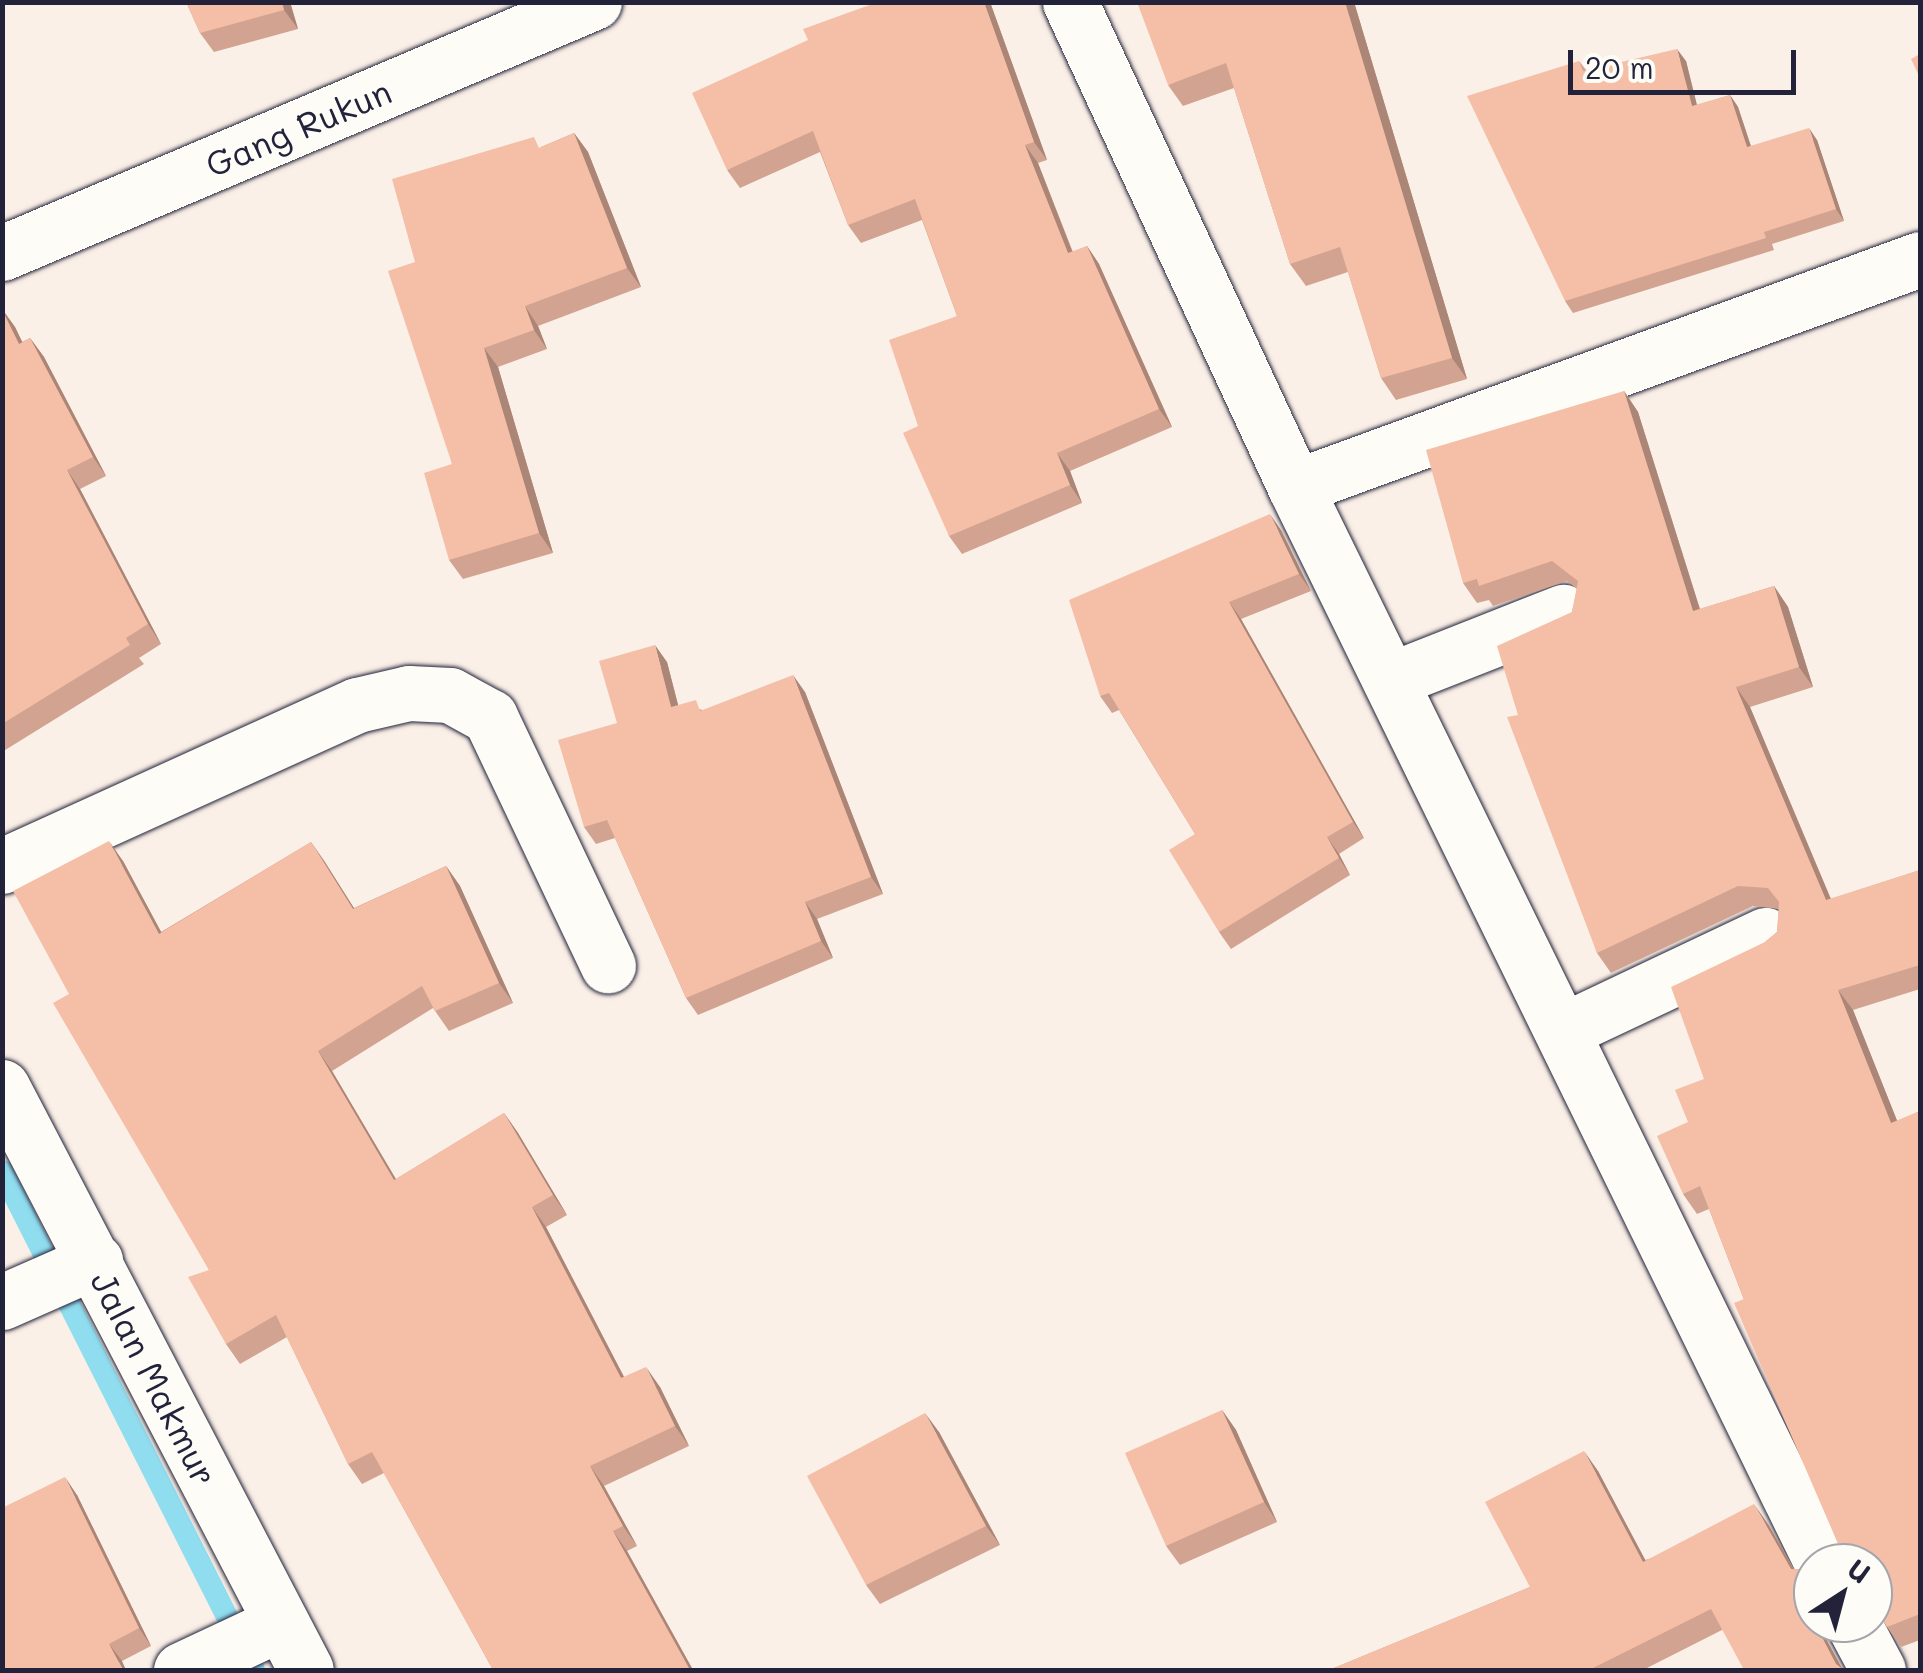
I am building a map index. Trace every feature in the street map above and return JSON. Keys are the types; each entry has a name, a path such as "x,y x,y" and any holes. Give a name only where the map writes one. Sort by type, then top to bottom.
{"street":[{"name":"Gang Rukun","path":"2,252 594,2"},
{"path":"1070,2 1295,487 1812,1543"},
{"path":"1295,487 1920,260"},
{"path":"1390,680 1564,612"},
{"path":"2,866 357,706 409,693 450,695 490,718 608,966"},
{"path":"1562,1032 1765,934"},
{"name":"Jalan Makmur","path":"2,1087 50,1281 237,1644 306,1670"},
{"path":"1864,1643 1878,1670"}],"building":[{"path":"186,2 282,2 284,10 200,33"},
{"path":"878,2 984,2 1034,142 1025,145 1068,253 1087,246 1159,409 1057,453 1070,485 949,536 903,433 918,426 889,340 957,316 915,199 848,225 813,131 727,170 692,93 808,40 803,29"},
{"path":"1137,2 1345,2 1452,358 1381,378 1340,247 1290,264 1226,63 1168,85"},
{"path":"1677,49 1692,106 1730,95 1747,147 1809,128 1836,209 1764,232 1766,238 1565,301 1467,96 1579,61 1583,71"},
{"path":"1920,54 1920,78 1911,59"},
{"path":"574,133 627,268 525,306 534,330 484,348 539,533 449,560 424,473 452,464 388,271 415,262 392,179 534,137 539,148"},
{"path":"2,310 19,344 30,338 93,457 67,470 148,624 126,638 130,645 2,724"},
{"path":"1624,391 1693,611 1774,586 1799,667 1736,687 1826,900 1920,870 1920,965 1838,990 1891,1123 1920,1111 1920,1614 1893,1625 1893,1543 1838,1543 1734,1303 1744,1299 1700,1186 1683,1194 1657,1136 1688,1122 1675,1090 1704,1079 1671,987 1765,942 1777,932 1779,902 1768,888 1738,886 1597,953 1507,717 1518,715 1497,646 1572,612 1578,581 1552,561 1479,586 1477,579 1463,583 1426,450"},
{"path":"1270,514 1299,574 1229,602 1353,822 1327,837 1339,858 1219,932 1169,850 1195,834 1109,693 1100,696 1069,600"},
{"path":"655,645 671,707 696,700 700,711 793,675 871,877 805,902 821,941 686,998 607,820 584,827 558,740 617,723 599,661"},
{"path":"109,841 159,934 311,842 353,909 446,866 499,983 435,1011 422,986 318,1051 394,1180 504,1113 553,1195 532,1207 621,1378 646,1367 675,1426 590,1466 623,1526 613,1531 690,1670 493,1670 372,1452 348,1464 276,1315 226,1344 188,1277 209,1270 53,1003 69,994 13,891"},
{"path":"1222,1410 1264,1502 1166,1546 1125,1453"},
{"path":"925,1413 986,1526 866,1585 807,1476"},
{"path":"1584,1451 1643,1562 1754,1504 1793,1569 1793,1643 1825,1643 1836,1664 1844,1670 1744,1670 1711,1609 1589,1670 1329,1670 1530,1587 1485,1502"},
{"path":"65,1477 139,1628 109,1644 123,1670 2,1670 2,1508"}],"waterway":[{"path":"2,1171 254,1670"}]}
